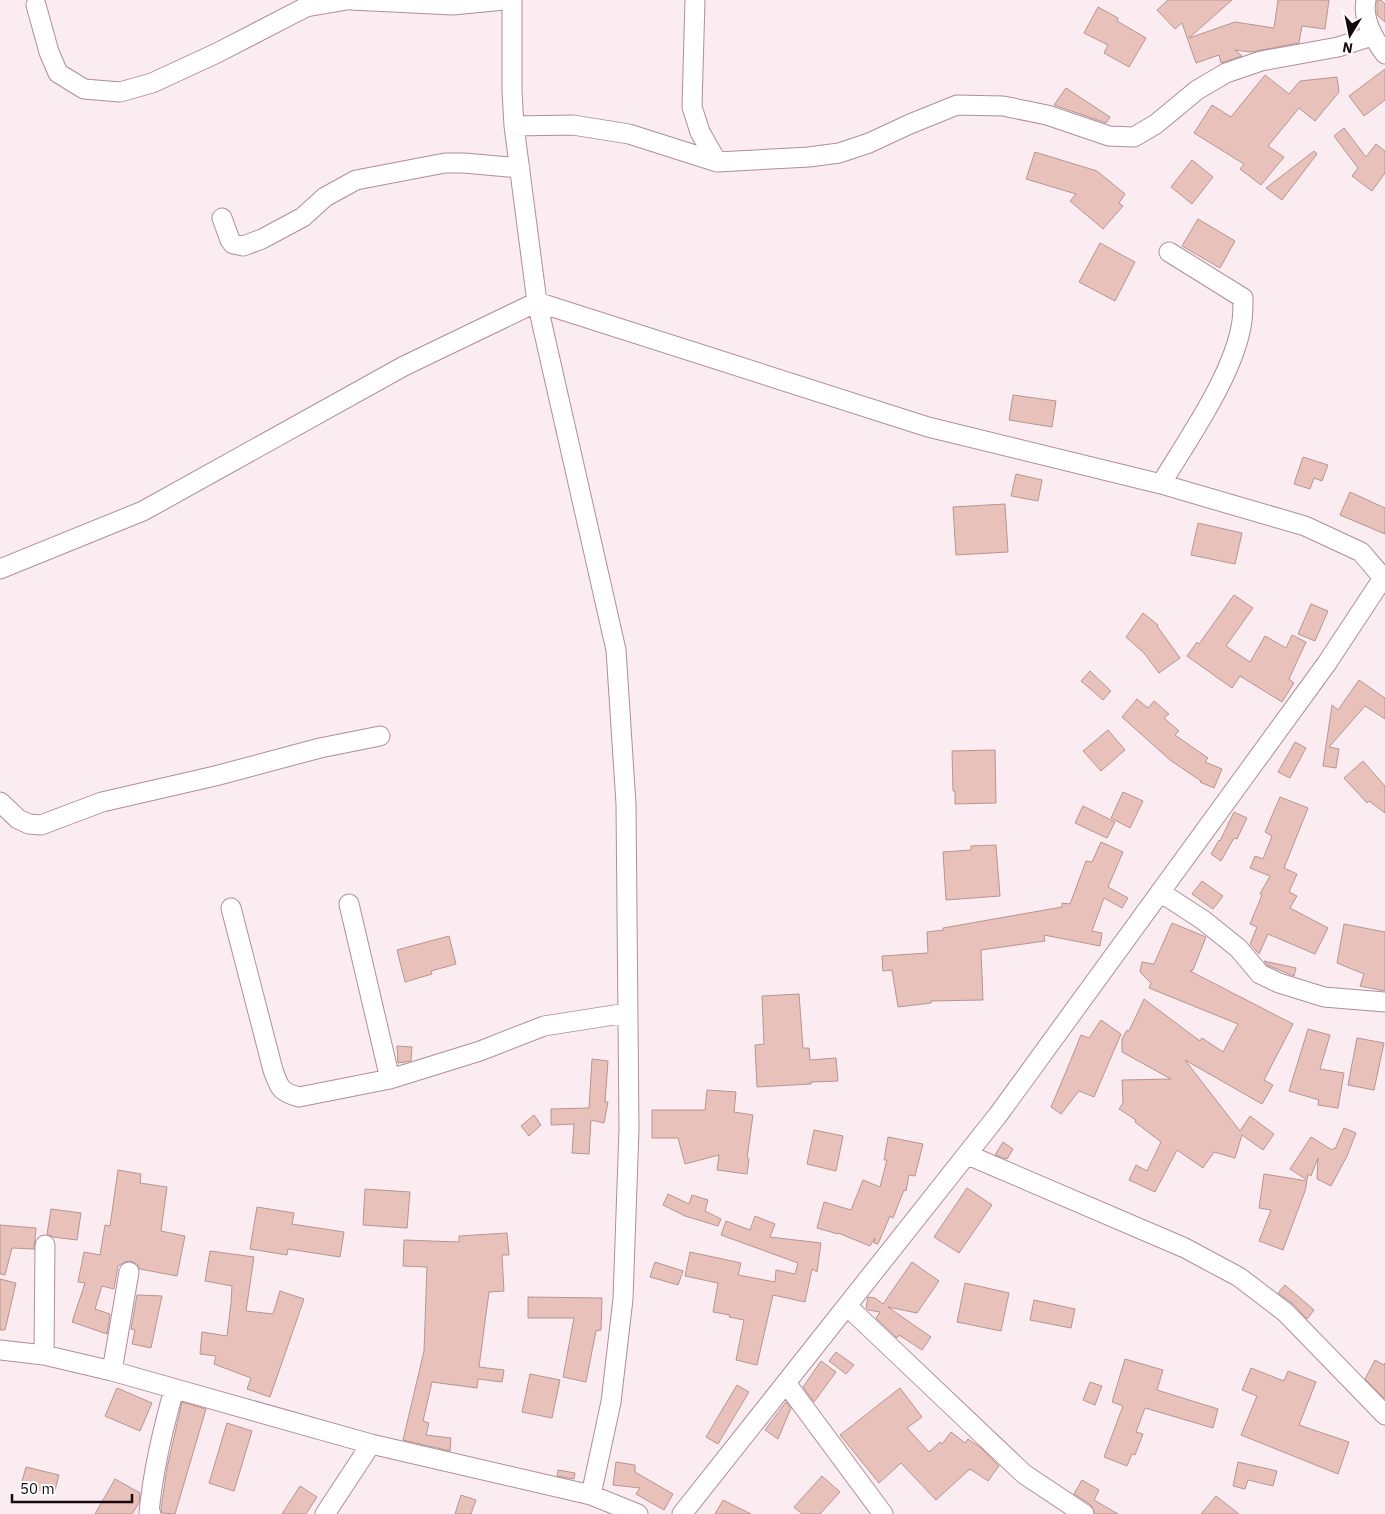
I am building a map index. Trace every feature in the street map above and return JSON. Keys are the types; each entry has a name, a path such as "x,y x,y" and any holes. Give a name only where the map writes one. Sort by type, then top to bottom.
{"street":[{"path":"36,5 49,52 58,72 84,89 120,92 152,83 218,53 306,7 349,0 452,5 504,0"},
{"path":"512,0 514,126 537,302 616,650 626,804 629,1130 623,1300 611,1402 591,1495"},
{"path":"695,0 692,107 700,132 717,162"},
{"path":"1366,0 1365,8 1372,36 1385,54"},
{"path":"514,126 573,126 629,134 717,162 809,157 839,153 869,143 957,105 1003,106 1047,116 1109,136 1134,137 1156,124 1196,90 1226,73 1261,61 1338,47 1372,36"},
{"path":"222,218 233,244 243,246 262,239 303,217 325,197 356,180 445,163 520,168"},
{"path":"1161,484 1219,386 1235,347 1242,321 1243,298 1169,252"},
{"path":"0,569 143,511 404,366 537,302 928,427 1161,484 1305,526 1361,552 1384,578 1327,663 968,1155 682,1514"},
{"path":"0,802 18,819 29,824 41,825 102,802 215,776 320,748 380,736"},
{"path":"1160,892 1203,920 1238,948 1260,974 1279,983 1324,997 1385,1002"},
{"path":"349,904 390,1079"},
{"path":"231,908 273,1070 280,1089 287,1094 298,1097 390,1079 480,1051 544,1026 627,1013"},
{"path":"968,1155 1185,1248 1239,1277 1285,1312 1385,1415"},
{"path":"44,1355 45,1244"},
{"path":"112,1372 129,1272"},
{"path":"847,1306 1024,1474 1084,1514"},
{"path":"0,1350 44,1355 371,1444 591,1495 638,1514"},
{"path":"786,1382 883,1514"},
{"path":"149,1514 152,1480 174,1390"},
{"path":"325,1514 371,1444"}],"building":[{"path":"1168,0 1232,0 1189,38 1235,22 1274,28 1278,0 1329,0 1325,29 1302,26 1299,43 1251,52 1235,50 1242,56 1221,63 1219,55 1196,63 1182,23 1175,29 1157,10"},
{"path":"1377,0 1381,0 1385,4 1385,22 1377,15"},
{"path":"1098,7 1118,18 1117,21 1146,38 1129,67 1104,53 1108,45 1084,33"},
{"path":"1385,69 1385,100 1364,116 1349,96"},
{"path":"1265,75 1289,94 1300,81 1337,77 1339,92 1315,121 1299,108 1268,146 1284,157 1261,185 1240,169 1244,164 1194,133 1212,105 1231,117"},
{"path":"1066,88 1110,117 1106,123 1054,105"},
{"path":"1344,128 1366,157 1376,144 1385,151 1385,173 1372,191 1352,176 1358,168 1334,136"},
{"path":"1314,151 1317,154 1282,200 1266,188"},
{"path":"1035,152 1097,171 1125,194 1119,203 1123,206 1103,229 1070,201 1076,194 1026,179"},
{"path":"1192,160 1213,177 1192,204 1171,187"},
{"path":"1198,219 1235,241 1220,268 1182,246"},
{"path":"1100,243 1135,262 1115,301 1079,282"},
{"path":"1013,395 1056,401 1052,427 1009,420"},
{"path":"1303,457 1328,465 1322,481 1314,478 1310,489 1294,484"},
{"path":"1016,474 1042,480 1038,501 1011,496"},
{"path":"1350,492 1385,508 1385,534 1340,515"},
{"path":"1005,504 1008,552 956,555 953,507"},
{"path":"1198,523 1242,533 1235,564 1191,555"},
{"path":"1234,595 1253,608 1226,646 1250,662 1265,636 1286,648 1292,635 1306,642 1289,679 1294,683 1282,702 1240,676 1232,688 1187,656 1197,642 1199,644"},
{"path":"1311,604 1328,611 1315,641 1298,634"},
{"path":"1143,613 1158,625 1180,658 1159,673 1144,653 1126,637"},
{"path":"1090,671 1111,691 1103,700 1081,681"},
{"path":"1359,680 1385,698 1385,719 1365,706 1329,747 1339,749 1336,768 1323,766 1332,705 1338,710"},
{"path":"1137,699 1148,708 1154,701 1169,714 1164,718 1179,731 1175,735 1208,758 1205,762 1222,769 1214,788 1200,782 1170,760 1122,717"},
{"path":"1108,730 1125,750 1101,771 1083,751"},
{"path":"1295,742 1306,748 1290,778 1278,772"},
{"path":"995,750 996,803 955,804 952,751"},
{"path":"1363,761 1385,786 1385,813 1369,801 1367,803 1344,778"},
{"path":"1123,792 1143,801 1130,828 1111,818"},
{"path":"1280,797 1308,808 1284,868 1297,874 1289,892 1297,896 1290,908 1328,928 1315,954 1268,934 1259,954 1250,944 1257,927 1250,924 1262,895 1260,894 1270,876 1250,868 1255,856 1263,859 1272,836 1265,832"},
{"path":"1083,806 1115,822 1107,838 1075,823"},
{"path":"1234,812 1247,818 1237,839 1234,838 1221,861 1211,854 1220,841"},
{"path":"1101,842 1123,852 1108,887 1128,898 1122,908 1104,898 1092,931 1102,933 1100,946 1044,935 1045,941 981,950 983,1000 931,1001 931,1003 898,1007 892,970 883,971 882,956 928,953 927,932 1062,907 1062,903 1070,904 1086,861 1092,862"},
{"path":"996,845 1000,896 946,900 943,852 971,850 971,846"},
{"path":"1202,881 1223,896 1213,909 1192,894"},
{"path":"1172,923 1206,937 1193,970 1190,971 1293,1024 1264,1080 1273,1085 1262,1104 1185,1060 1240,1131 1250,1116 1274,1134 1263,1150 1242,1135 1235,1158 1214,1152 1203,1168 1177,1150 1155,1192 1129,1180 1136,1165 1147,1171 1161,1142 1135,1122 1136,1120 1119,1109 1123,1103 1122,1080 1171,1079 1122,1052 1122,1039 1127,1030 1129,1031 1144,999 1200,1041 1202,1038 1223,1052 1238,1024 1149,988 1151,983 1140,972 1142,962 1154,964"},
{"path":"1344,924 1385,932 1385,991 1360,986 1364,974 1337,963"},
{"path":"449,936 456,964 431,971 432,974 405,982 397,950"},
{"path":"1264,961 1296,968 1294,976 1267,965"},
{"path":"799,994 803,1048 809,1048 810,1060 836,1058 838,1081 757,1087 755,1045 764,1044 762,996"},
{"path":"1101,1020 1121,1034 1094,1097 1079,1091 1061,1114 1051,1107 1081,1035 1089,1038"},
{"path":"1308,1029 1330,1035 1320,1069 1344,1073 1338,1108 1318,1105 1319,1100 1289,1091"},
{"path":"1357,1038 1384,1043 1374,1090 1348,1085"},
{"path":"397,1046 412,1047 411,1061 398,1063"},
{"path":"592,1059 608,1061 605,1102 608,1102 604,1123 591,1120 589,1154 572,1153 574,1124 551,1125 551,1109 589,1108"},
{"path":"707,1090 736,1092 734,1112 753,1115 747,1158 749,1159 747,1174 717,1170 719,1155 685,1164 678,1138 652,1138 652,1110 705,1110"},
{"path":"534,1115 541,1125 529,1136 521,1126"},
{"path":"1344,1128 1356,1133 1347,1156 1331,1186 1317,1179 1318,1158 1311,1176 1308,1174 1307,1180 1290,1169 1311,1137 1332,1150 1335,1149"},
{"path":"814,1130 843,1136 836,1171 807,1164"},
{"path":"888,1137 923,1144 915,1176 909,1175 906,1191 904,1190 893,1218 890,1216 878,1244 874,1243 875,1238 870,1246 838,1233 817,1228 824,1202 851,1210 863,1180 880,1187 887,1160 884,1160"},
{"path":"1003,1142 1013,1149 1007,1159 995,1155"},
{"path":"118,1170 141,1174 140,1183 167,1187 161,1231 185,1236 177,1276 140,1269 137,1264 130,1261 118,1266 114,1289 102,1286 95,1309 110,1314 107,1334 72,1322 85,1283 78,1282 84,1252 100,1255 105,1225 110,1226"},
{"path":"1264,1174 1307,1181 1283,1250 1259,1241 1271,1210 1259,1208"},
{"path":"967,1188 992,1205 959,1253 934,1237"},
{"path":"365,1189 410,1192 407,1228 363,1225"},
{"path":"668,1194 689,1204 692,1195 708,1200 705,1211 721,1219 718,1226 685,1216 663,1205"},
{"path":"257,1207 294,1213 292,1224 344,1232 340,1257 288,1249 287,1255 250,1249"},
{"path":"51,1209 81,1213 77,1240 53,1237 47,1234"},
{"path":"755,1216 775,1224 770,1237 821,1243 817,1272 812,1269 805,1302 773,1295 757,1365 736,1360 744,1320 713,1312 718,1283 685,1276 690,1252 741,1263 738,1275 775,1282 776,1270 795,1274 798,1263 721,1235 726,1221 750,1230"},
{"path":"0,1225 36,1228 34,1249 12,1248 5,1275 0,1274"},
{"path":"507,1233 509,1255 502,1255 504,1291 489,1292 479,1367 504,1370 502,1382 478,1379 477,1388 432,1382 423,1421 429,1423 426,1435 451,1438 450,1451 403,1440 424,1351 427,1267 403,1266 404,1240 459,1242 459,1236"},
{"path":"210,1251 254,1257 246,1311 273,1314 280,1291 304,1299 270,1397 247,1389 251,1378 214,1364 216,1356 200,1354 202,1332 227,1336 231,1303 232,1286 205,1281"},
{"path":"655,1262 683,1271 678,1285 650,1277"},
{"path":"912,1262 939,1281 917,1313 888,1307 931,1337 922,1350 899,1335 897,1338 876,1318 880,1312 866,1308 868,1297 875,1298 883,1304"},
{"path":"0,1279 16,1283 5,1330 0,1330"},
{"path":"965,1283 1009,1293 1001,1331 957,1322"},
{"path":"1285,1285 1314,1310 1307,1319 1293,1304 1278,1293"},
{"path":"137,1295 162,1296 151,1348 132,1344 135,1330 131,1329"},
{"path":"528,1297 602,1298 601,1330 596,1331 586,1382 563,1377 574,1318 528,1318"},
{"path":"1034,1300 1075,1309 1071,1328 1030,1320"},
{"path":"836,1352 854,1365 846,1374 829,1361"},
{"path":"1125,1359 1163,1370 1157,1390 1218,1409 1213,1428 1145,1408 1136,1432 1143,1434 1135,1455 1132,1454 1127,1466 1104,1457 1123,1406 1112,1402"},
{"path":"1375,1360 1384,1365 1385,1363 1385,1399 1365,1379"},
{"path":"821,1361 836,1372 814,1402 803,1387"},
{"path":"1251,1368 1284,1381 1288,1371 1316,1382 1299,1425 1349,1442 1338,1474 1241,1435 1257,1396 1242,1390"},
{"path":"530,1374 560,1380 552,1418 522,1412"},
{"path":"1090,1382 1102,1386 1095,1405 1083,1400"},
{"path":"737,1385 749,1392 718,1444 706,1437"},
{"path":"117,1388 152,1403 140,1431 105,1416"},
{"path":"900,1388 922,1417 907,1428 929,1452 940,1442 942,1444 951,1432 965,1443 968,1439 980,1447 999,1466 988,1481 970,1469 936,1500 901,1463 879,1483 840,1435"},
{"path":"182,1402 206,1409 175,1514 162,1513 167,1468"},
{"path":"786,1402 791,1408 778,1439 765,1430"},
{"path":"227,1423 252,1431 234,1491 209,1483"},
{"path":"616,1462 635,1465 635,1472 673,1494 664,1510 636,1494 640,1488 613,1485"},
{"path":"1238,1462 1277,1471 1273,1486 1248,1480 1245,1489 1233,1486"},
{"path":"26,1467 59,1475 54,1494 21,1485"},
{"path":"558,1470 575,1473 574,1479 557,1476"},
{"path":"822,1476 840,1492 820,1514 802,1514 794,1507"},
{"path":"115,1479 140,1493 139,1503 132,1514 95,1514"},
{"path":"1082,1480 1099,1490 1094,1500 1118,1514 1095,1514 1091,1505 1074,1494"},
{"path":"300,1486 317,1497 306,1514 282,1514"},
{"path":"461,1495 476,1500 471,1514 455,1514"},
{"path":"1216,1496 1239,1514 1201,1514"},
{"path":"723,1500 751,1514 715,1514"}]}
